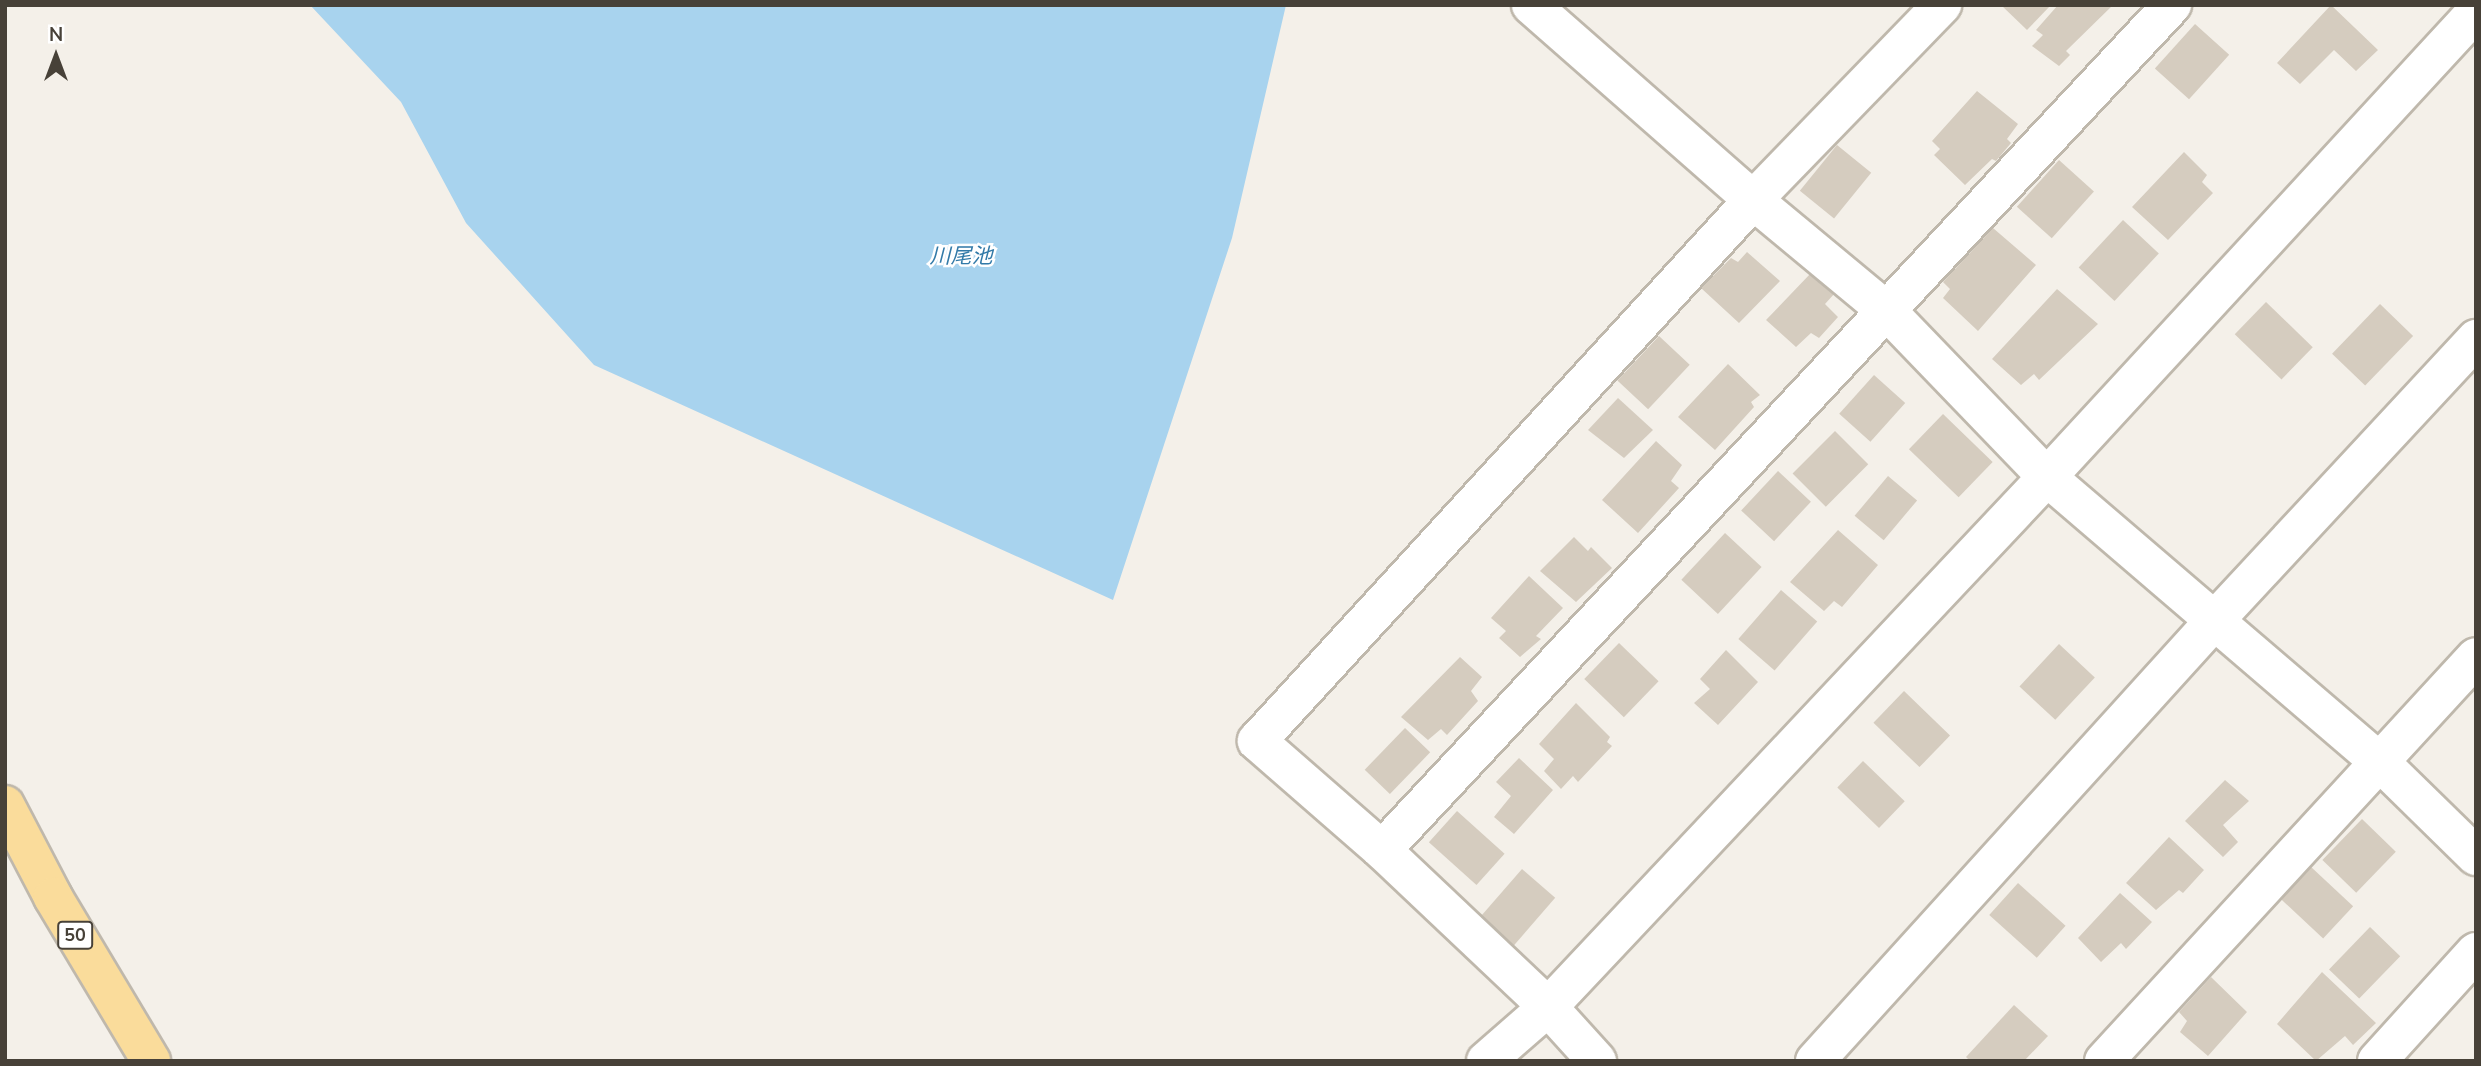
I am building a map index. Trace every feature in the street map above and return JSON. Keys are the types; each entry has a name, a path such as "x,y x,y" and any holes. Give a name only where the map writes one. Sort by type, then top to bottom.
{"main road":[{"name":"50","path":"5,805 53,897 152,1061"}],"street":[{"path":"1531,5 1753,200 1888,312 2047,477 2381,763 2476,856"},
{"path":"1597,1061 1548,1007 1382,850 1257,741 1753,200 1942,5"},
{"path":"1382,850 1888,312 2172,5"},
{"path":"1486,1061 1548,1007 2047,477 2476,12"},
{"path":"1815,1061 2215,620 2476,339"},
{"path":"2104,1061 2476,657"},
{"path":"2377,1061 2476,951"}],"water":[{"name":"川尾池","path":"310,5 1286,5 1232,238 1113,600 594,365 466,223 401,102"}],"building":[{"path":"2001,5 2051,5 2027,30"},
{"path":"2058,5 2113,5 2066,51 2070,55 2059,66 2032,46 2043,35 2036,30"},
{"path":"2331,5 2378,50 2356,71 2334,50 2300,84 2277,63"},
{"path":"2195,24 2229,55 2189,99 2155,69"},
{"path":"1977,91 2018,124 2007,139 2011,143 1996,161 1992,159 1965,185 1934,155 1940,149 1932,141"},
{"path":"1837,145 1871,173 1834,219 1800,191"},
{"path":"2184,152 2207,175 2202,182 2213,193 2168,240 2132,207"},
{"path":"2059,160 2094,191 2052,238 2017,207"},
{"path":"2123,220 2159,253 2115,301 2079,268"},
{"path":"1993,228 2036,265 1978,331 1943,298 1950,289 1943,282"},
{"path":"1747,252 1780,281 1739,323 1701,288 1731,258 1738,262"},
{"path":"1811,273 1835,293 1825,304 1838,317 1819,338 1811,333 1796,347 1766,320"},
{"path":"2057,289 2098,324 2039,380 2034,374 2021,385 1992,359"},
{"path":"2266,302 2313,347 2281,380 2235,334"},
{"path":"2380,304 2413,336 2365,386 2332,354"},
{"path":"1659,336 1690,365 1648,409 1617,381"},
{"path":"1728,364 1760,395 1751,402 1754,407 1715,450 1678,417"},
{"path":"1874,375 1905,403 1870,442 1839,414"},
{"path":"1618,398 1653,430 1624,458 1588,430"},
{"path":"1943,414 1993,462 1959,497 1909,449"},
{"path":"1835,431 1868,464 1826,507 1793,473"},
{"path":"1656,441 1682,465 1671,481 1679,488 1638,533 1602,500"},
{"path":"1778,471 1811,502 1774,541 1741,510"},
{"path":"1888,476 1917,500 1884,540 1855,516"},
{"path":"1838,530 1878,565 1842,607 1834,601 1824,611 1790,582"},
{"path":"1725,533 1762,567 1718,614 1681,580"},
{"path":"1574,537 1588,551 1591,547 1612,568 1576,602 1540,571"},
{"path":"1529,576 1563,608 1536,636 1541,639 1520,657 1499,638 1506,631 1491,618"},
{"path":"1781,590 1817,621 1775,671 1738,639"},
{"path":"1619,643 1659,681 1624,717 1584,679"},
{"path":"2059,644 2095,677 2055,720 2019,686"},
{"path":"1726,650 1758,682 1718,725 1694,703 1710,689 1700,679"},
{"path":"1460,657 1482,677 1471,691 1478,701 1447,735 1441,729 1428,740 1401,717"},
{"path":"1904,691 1950,735 1919,767 1873,723"},
{"path":"1576,703 1610,737 1607,742 1612,746 1578,782 1573,776 1561,789 1544,771 1554,759 1539,744"},
{"path":"1405,728 1430,752 1390,794 1365,770"},
{"path":"1519,758 1553,790 1514,834 1494,817 1511,796 1496,782"},
{"path":"1863,761 1905,801 1879,828 1837,788"},
{"path":"2225,780 2249,801 2223,825 2238,842 2223,857 2185,821"},
{"path":"1457,811 1505,854 1476,885 1429,842"},
{"path":"2362,819 2396,852 2356,893 2322,860"},
{"path":"2169,837 2204,870 2183,893 2179,890 2156,910 2126,883"},
{"path":"2310,866 2353,906 2323,938 2280,898"},
{"path":"1522,869 1555,898 1511,948 1478,920"},
{"path":"2018,883 2066,926 2037,958 1989,915"},
{"path":"2120,893 2152,922 2126,949 2121,943 2101,962 2078,938"},
{"path":"2370,927 2400,956 2359,999 2329,969"},
{"path":"2322,972 2376,1023 2353,1045 2345,1036 2316,1061 2277,1024"},
{"path":"2211,977 2247,1012 2208,1056 2180,1032 2187,1021 2179,1012"},
{"path":"2014,1005 2048,1036 2024,1061 1970,1061 1966,1057"}]}
